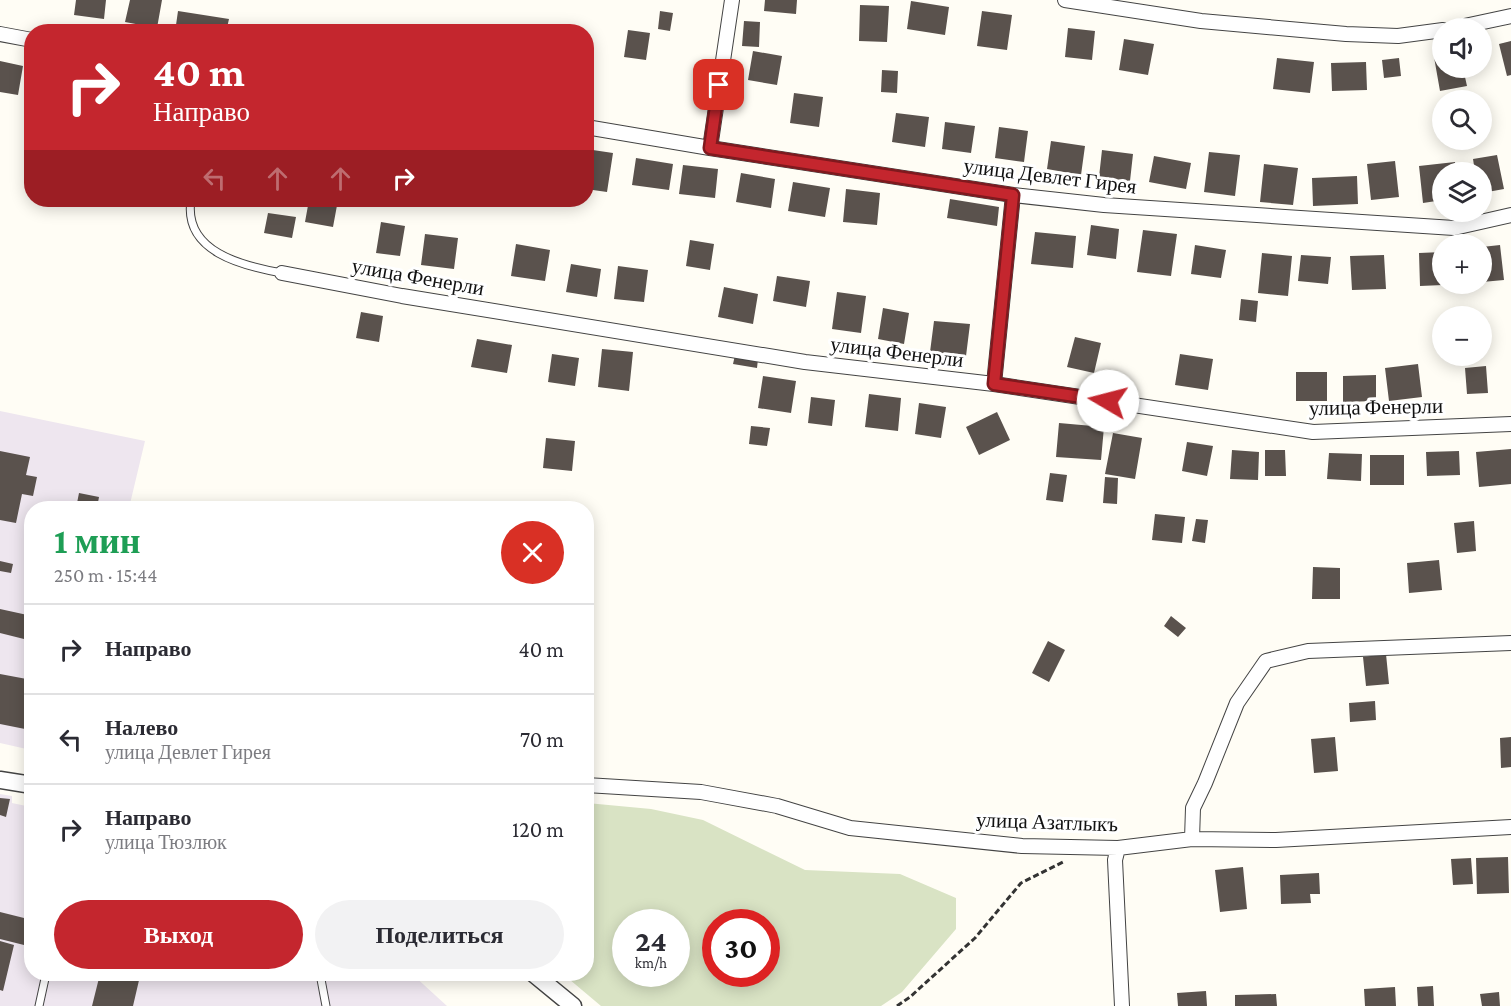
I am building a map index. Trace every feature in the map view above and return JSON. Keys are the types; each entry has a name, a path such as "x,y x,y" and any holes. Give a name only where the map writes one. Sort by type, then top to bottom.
{"street":[{"path":"710,148 732,0"},
{"path":"1065,0 1202,21 1346,34 1398,36 1432,31"},
{"path":"1492,20 1511,16"},
{"path":"0,34 24,38"},
{"name":"улица Девлет Гирея","path":"594,128 1013,195 1104,205 1454,228 1511,215"},
{"path":"994,384 1013,195"},
{"name":"улица Фенерли","path":"282,273 402,296 805,362 994,384 1313,432 1511,424"},
{"path":"1192,839 1193,808 1237,703 1266,661 1308,651 1511,643"},
{"path":"0,780 24,784"},
{"name":"улица Азатлыкъ","path":"594,785 701,792 777,806 850,828 1022,846 1118,848 1192,839 1276,840 1511,827"},
{"path":"1118,848 1115,860 1122,1006"},
{"path":"543,981 573,1006"}],"lane":[{"path":"190,207 194,227 201,239 226,259 251,268 282,273"},
{"path":"39,1006 44,981"},
{"path":"321,981 326,1006"}],"path":[{"path":"897,1006 975,938 1021,883 1068,860"}],"shaded area":[{"path":"0,411 145,441 131,501 24,501 24,748 0,743"},
{"path":"0,794 12,796 12,803 24,806 24,981 420,981 447,1006 0,1006"}],"green space":[{"path":"594,804 651,809 703,820 805,870 900,874 956,898 956,929 902,992 881,1006 601,1006 571,981 594,981"}],"building":[{"path":"76,0 106,0 104,19 74,15"},
{"path":"130,0 162,0 158,24 125,22"},
{"path":"765,0 797,0 796,14 764,11"},
{"path":"911,1 949,7 945,35 907,29"},
{"path":"860,5 889,6 887,42 859,41"},
{"path":"178,11 229,19 228,24 176,24"},
{"path":"660,11 673,13 670,31 658,29"},
{"path":"982,11 1012,15 1007,50 977,46"},
{"path":"744,21 760,22 759,47 742,46"},
{"path":"1068,28 1095,31 1092,60 1065,57"},
{"path":"628,30 650,33 646,60 624,57"},
{"path":"1124,39 1154,44 1148,75 1119,70"},
{"path":"1511,41 1511,75 1507,76 1499,44"},
{"path":"753,51 782,56 777,85 748,80"},
{"path":"1277,58 1314,62 1310,93 1273,89"},
{"path":"1399,58 1401,76 1384,78 1382,60"},
{"path":"0,61 23,66 18,95 0,92"},
{"path":"1366,62 1367,90 1332,91 1331,63"},
{"path":"882,70 898,71 897,93 881,92"},
{"path":"1438,78 1465,78 1467,86 1440,90"},
{"path":"794,93 823,97 819,127 790,123"},
{"path":"896,113 929,117 925,147 892,142"},
{"path":"945,122 975,126 971,153 942,149"},
{"path":"999,127 1028,131 1024,162 995,158"},
{"path":"1051,141 1085,146 1081,175 1047,169"},
{"path":"594,150 613,153 607,192 594,190"},
{"path":"1102,150 1133,154 1130,181 1099,177"},
{"path":"1209,152 1240,155 1235,196 1204,192"},
{"path":"1497,155 1504,189 1492,191 1492,162 1473,162 1473,159"},
{"path":"1154,156 1191,163 1186,189 1149,182"},
{"path":"636,158 673,164 669,190 632,185"},
{"path":"1395,161 1399,197 1371,200 1367,164"},
{"path":"1264,164 1298,168 1293,205 1260,202"},
{"path":"683,165 718,169 715,198 679,194"},
{"path":"1432,165 1432,202 1423,203 1419,166"},
{"path":"741,173 775,179 771,208 736,202"},
{"path":"1357,176 1358,204 1313,206 1312,178"},
{"path":"793,182 830,188 825,217 788,211"},
{"path":"846,189 880,193 877,225 843,222"},
{"path":"950,199 999,207 997,226 947,218"},
{"path":"308,207 337,207 333,227 305,222"},
{"path":"268,213 296,217 292,238 264,233"},
{"path":"381,222 405,226 400,256 376,253"},
{"path":"1091,225 1119,229 1116,259 1087,255"},
{"path":"1143,230 1177,234 1171,276 1137,272"},
{"path":"1035,232 1076,236 1073,268 1031,264"},
{"path":"425,234 458,238 454,269 421,265"},
{"path":"690,240 714,244 710,270 686,266"},
{"path":"516,244 550,250 545,281 511,276"},
{"path":"1195,245 1226,250 1221,278 1191,274"},
{"path":"1500,245 1504,280 1492,281 1492,246"},
{"path":"1432,252 1432,285 1420,286 1419,253"},
{"path":"1262,253 1292,256 1288,296 1258,293"},
{"path":"1301,255 1331,257 1328,284 1298,281"},
{"path":"1384,255 1386,289 1352,290 1350,256"},
{"path":"571,264 601,269 597,297 566,292"},
{"path":"618,266 648,270 644,302 614,299"},
{"path":"777,276 810,281 806,307 773,301"},
{"path":"724,287 758,294 753,324 718,317"},
{"path":"837,292 866,296 861,333 832,329"},
{"path":"1241,299 1258,301 1256,322 1239,320"},
{"path":"883,308 909,313 904,344 878,339"},
{"path":"361,312 383,316 379,342 356,338"},
{"path":"934,321 970,324 966,356 930,352"},
{"path":"1075,337 1101,343 1094,373 1067,367"},
{"path":"477,339 512,345 507,373 471,367"},
{"path":"602,349 633,352 629,391 598,387"},
{"path":"552,354 579,358 575,386 548,382"},
{"path":"1180,354 1213,359 1208,390 1175,385"},
{"path":"735,355 758,359 757,368 733,364"},
{"path":"1418,364 1422,397 1389,401 1385,368"},
{"path":"1486,366 1488,393 1467,394 1465,368"},
{"path":"1296,372 1327,372 1327,401 1296,401"},
{"path":"1376,375 1376,401 1343,402 1343,376"},
{"path":"763,376 796,381 791,413 758,408"},
{"path":"869,394 901,398 898,431 865,427"},
{"path":"811,397 835,400 832,426 808,423"},
{"path":"919,403 946,407 941,438 915,434"},
{"path":"997,412 1010,440 979,455 966,427"},
{"path":"1059,423 1104,427 1101,460 1056,457"},
{"path":"751,426 770,428 767,446 749,444"},
{"path":"1113,433 1142,438 1135,479 1105,474"},
{"path":"546,438 575,441 572,471 543,468"},
{"path":"1187,442 1213,446 1207,476 1182,471"},
{"path":"1511,449 1511,484 1479,487 1476,452"},
{"path":"1232,450 1259,452 1258,480 1230,479"},
{"path":"1265,450 1285,450 1286,476 1265,476"},
{"path":"0,451 30,457 26,475 37,477 33,496 22,494 16,523 0,520"},
{"path":"1459,451 1460,475 1427,476 1426,452"},
{"path":"1329,453 1362,454 1361,481 1327,479"},
{"path":"1370,455 1404,455 1404,485 1370,485"},
{"path":"1050,473 1067,475 1063,502 1046,500"},
{"path":"1105,477 1118,478 1117,504 1103,503"},
{"path":"79,493 99,497 98,501 77,501"},
{"path":"1155,514 1185,517 1182,543 1152,540"},
{"path":"1196,519 1208,520 1205,543 1192,541"},
{"path":"1474,521 1476,551 1457,553 1454,523"},
{"path":"1439,560 1442,590 1409,593 1407,563"},
{"path":"0,561 13,564 11,573 0,571"},
{"path":"1313,567 1340,568 1340,599 1312,599"},
{"path":"0,609 24,614 24,639 0,633"},
{"path":"1171,616 1186,628 1178,637 1164,626"},
{"path":"1048,641 1065,650 1049,682 1032,673"},
{"path":"1386,654 1389,684 1366,686 1363,657"},
{"path":"0,674 24,678 24,729 0,724"},
{"path":"1375,701 1376,720 1350,722 1349,703"},
{"path":"1335,737 1338,771 1314,773 1311,739"},
{"path":"1511,737 1511,767 1501,768 1500,738"},
{"path":"0,798 10,799 6,817 0,815"},
{"path":"1508,857 1509,893 1477,894 1476,858"},
{"path":"1471,858 1473,884 1453,885 1451,859"},
{"path":"1243,867 1247,909 1220,912 1215,870"},
{"path":"1319,873 1320,894 1310,894 1311,903 1281,904 1280,875"},
{"path":"0,912 24,918 24,945 0,939"},
{"path":"0,941 14,945 3,991 0,990"},
{"path":"98,981 139,981 133,1006 92,1006"},
{"path":"1433,986 1434,1006 1418,1006 1417,987"},
{"path":"1395,987 1396,1006 1365,1006 1364,989"},
{"path":"1206,991 1207,1006 1178,1006 1177,993"},
{"path":"1499,992 1500,1006 1482,1006 1480,994"},
{"path":"1276,994 1277,1006 1235,1006 1235,995"}],"route":[{"path":"719,85 710,148 1013,195 994,384 1108,401"}]}
